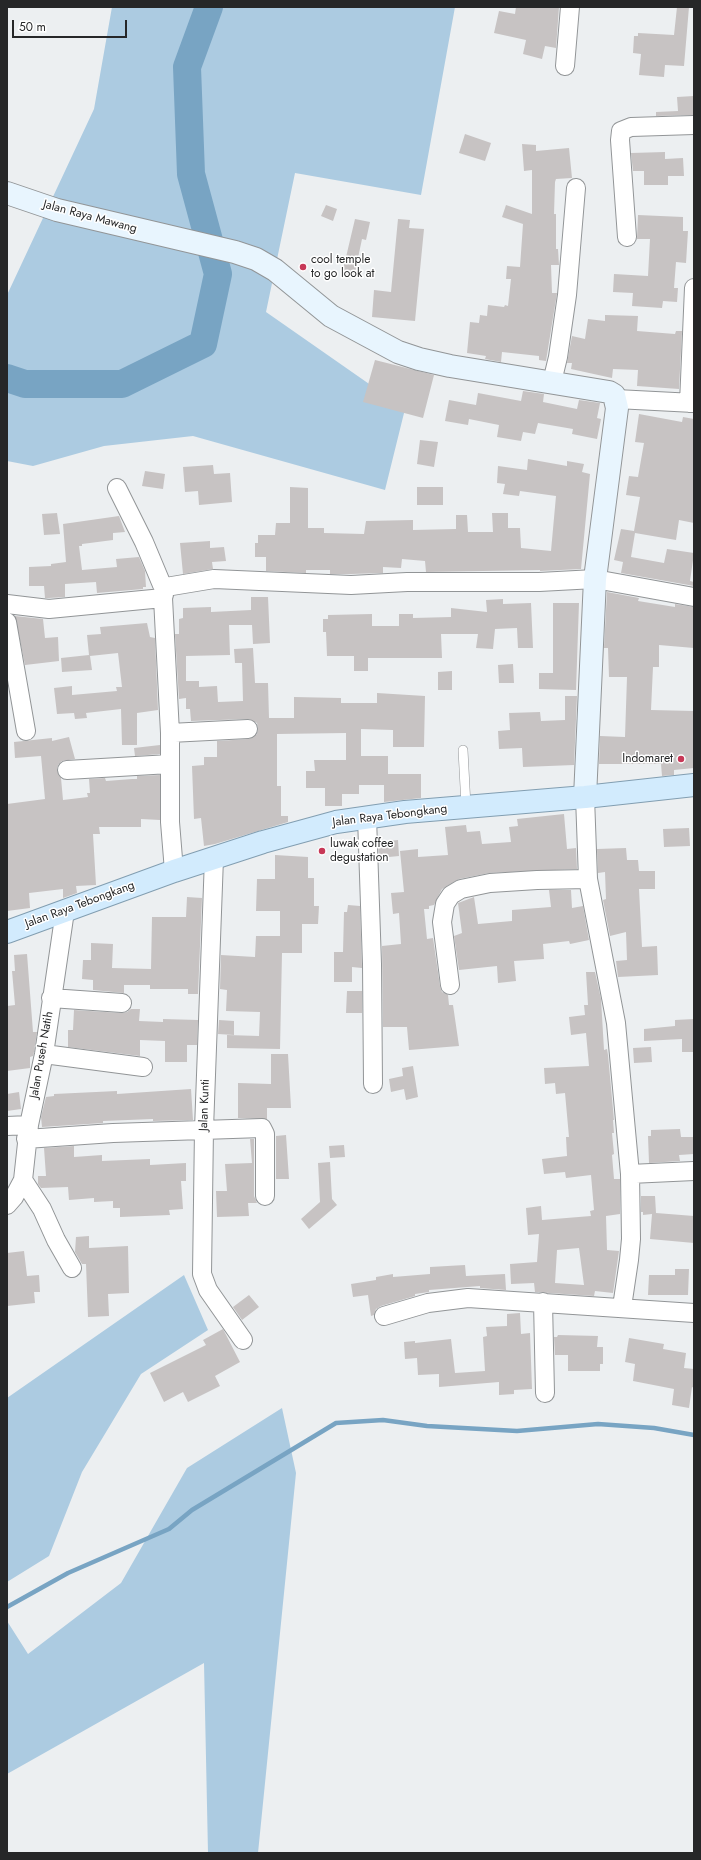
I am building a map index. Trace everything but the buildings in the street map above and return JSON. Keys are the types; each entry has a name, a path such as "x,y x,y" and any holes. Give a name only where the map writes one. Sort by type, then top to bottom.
{"main road":[{"name":"Jalan Raya Mawang","path":"7,193 57,210 235,252 256,259 275,270 331,316 398,352 450,366 609,392 616,399"},
{"path":"585,797 595,579 617,408 616,399"},
{"name":"Jalan Raya Tebongkang","path":"7,932 174,871 314,827 367,817 466,806 585,797 694,785"}],"street":[{"path":"565,66 570,7"},
{"path":"627,237 620,140 621,131 631,127 694,125"},
{"path":"552,382 558,356 567,295 576,188"},
{"path":"616,399 692,403 694,288"},
{"path":"117,488 144,542 165,593 170,733 170,822 174,871"},
{"path":"7,604 48,609 165,593 214,580 351,586 407,582 539,582 595,579 694,598"},
{"path":"7,622 26,731"},
{"path":"170,733 248,729"},
{"path":"68,770 170,764"},
{"path":"585,797 588,879 616,1023 630,1174 630,1260 622,1307"},
{"path":"367,817 372,964 373,1084"},
{"name":"Jalan Kunti","path":"214,858 204,1129 202,1274 208,1290 221,1311 243,1340"},
{"path":"450,985 442,922 445,904 451,895 462,889 490,883 588,879"},
{"name":"Jalan Puseh Natih","path":"11,1201 24,1180 28,1132 44,1054 51,998 63,932 65,911"},
{"path":"51,998 122,1003"},
{"path":"44,1054 143,1067"},
{"path":"7,1126 28,1132 113,1133 254,1127 264,1130 265,1196"},
{"path":"630,1174 694,1171"},
{"path":"24,1180 42,1209 56,1240 72,1268"},
{"path":"384,1316 428,1303 468,1298 622,1307 694,1313"},
{"path":"542,1302 545,1392"}],"lane":[{"path":"463,750 466,806"}],"shaded area":[{"path":"112,7 455,7 421,195 295,173 266,312 405,409 385,490 193,436 104,446 33,466 7,461 7,295 94,109"},
{"path":"184,1275 208,1330 141,1374 82,1472 49,1556 7,1582 7,1398"},
{"path":"282,1408 296,1473 258,1853 208,1853 204,1663 7,1774 7,1621 28,1654 121,1583 187,1468"}],"waterway":[{"path":"7,378 25,384 122,384 203,344 218,274 191,174 187,67 209,7"},
{"path":"7,1607 68,1573 169,1529 192,1510 336,1423 383,1420 427,1426 517,1431 598,1424 654,1428 694,1435"}],"place":[{"name":"cool temple to go look at","path":"303,267"},
{"name":"Indomaret","path":"681,759"},
{"name":"luwak coffee degustation","path":"322,851"}]}
